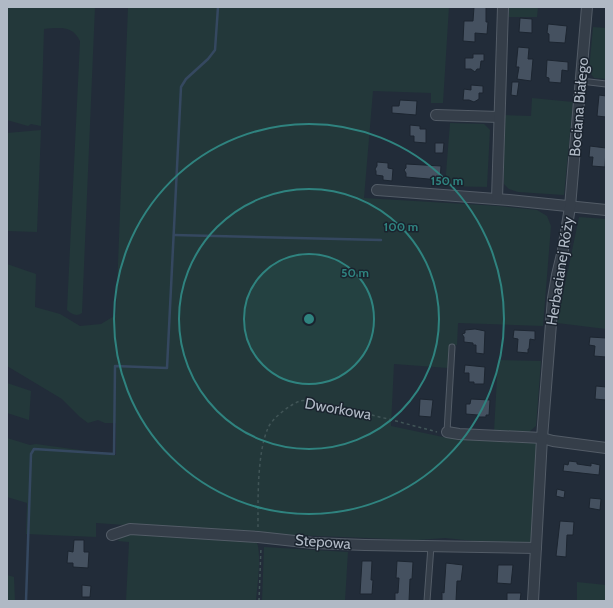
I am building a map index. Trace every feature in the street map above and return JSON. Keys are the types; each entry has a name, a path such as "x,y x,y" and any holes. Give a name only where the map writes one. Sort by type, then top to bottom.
{"street":[{"path":"497,199 503,7"},
{"name":"Bociana Białego","path":"570,207 587,7"},
{"path":"436,115 499,117"},
{"name":"Herbacianej Róży","path":"377,190 497,199 570,207 553,298 542,438 533,601"},
{"path":"570,207 606,210"},
{"path":"448,432 459,434 542,438 553,441 606,448"},
{"name":"Stepowa","path":"112,535 130,529 258,537 313,543 536,548"}],"lane":[{"path":"581,81 606,84"},
{"path":"448,432 452,347"},
{"path":"427,601 431,546"}],"path":[{"name":"Dworkowa","path":"259,601 261,547 258,537 258,494 262,447 272,420 289,407 301,401 320,403 440,432 448,432"}],"green space":[{"path":"7,7 95,7 82,313 78,315 72,314 67,310 80,41 73,32 69,30 60,28 44,29 41,126 31,124 28,126 7,120"},
{"path":"128,7 449,7 443,103 431,103 431,93 373,91 364,198 499,206 537,210 547,216 551,226 543,326 458,323 457,345 450,345 448,368 394,364 391,426 443,437 535,443 538,449 532,543 521,546 445,538 418,540 242,533 96,523 96,537 26,534 27,503 7,497 7,438 30,445 36,444 116,455 116,423 105,423 98,420 88,423 62,399 7,366 7,264 36,274 35,307 60,314 80,326 101,324 116,315"},
{"path":"509,7 538,7 537,17 509,17"},
{"path":"593,27 606,28 606,79 594,78 589,71"},
{"path":"532,98 573,102 564,195 518,192 509,189 504,184 504,115 531,116"},
{"path":"450,123 484,124 490,130 487,187 445,186"},
{"path":"41,130 37,232 7,231 7,133"},
{"path":"579,217 606,219 606,329 557,323"},
{"path":"498,360 541,361 536,426 529,432 494,431"},
{"path":"7,383 31,391 29,420 7,413"},
{"path":"124,533 255,539 259,551 256,601 126,601 129,542 118,541"},
{"path":"264,547 348,552 345,601 262,601"},
{"path":"7,575 14,577 15,601 7,601"},
{"path":"577,582 606,585 606,601 577,601"}],"building":[{"path":"474,7 486,7 486,22 488,22 487,34 475,33 475,42 463,41 464,21 473,21"},
{"path":"520,18 532,19 532,33 519,32"},
{"path":"548,24 567,26 565,43 549,42 549,34 547,33"},
{"path":"518,47 529,48 528,59 533,59 531,81 517,79 519,67 516,67"},
{"path":"473,54 484,54 484,61 481,61 480,69 477,69 475,72 471,69 465,69 465,58 473,58"},
{"path":"547,60 568,62 568,71 562,70 561,83 549,82 549,78 546,77"},
{"path":"512,82 519,82 517,96 511,95"},
{"path":"471,85 483,86 483,93 479,93 479,99 474,102 463,100 464,89 471,90"},
{"path":"599,95 606,96 606,117 597,116"},
{"path":"400,100 417,101 416,115 392,113 392,106 399,106"},
{"path":"410,125 420,126 420,129 426,129 426,143 414,142 414,136 410,136"},
{"path":"435,143 444,143 443,153 435,153"},
{"path":"590,146 606,148 605,167 592,166 593,157 589,157"},
{"path":"377,162 388,163 388,168 393,169 392,181 383,180 383,176 376,175 375,169"},
{"path":"406,164 441,166 440,180 406,177 404,170 406,168"},
{"path":"475,329 485,331 484,354 476,353 476,345 473,345 473,343 464,342 464,337 462,334 465,333 465,330"},
{"path":"514,330 535,331 535,340 530,339 528,353 517,352 518,339 513,338"},
{"path":"590,337 606,338 606,357 594,356 595,346 589,345"},
{"path":"465,365 485,367 484,384 474,384 474,382 469,382 469,373 464,373"},
{"path":"596,386 606,387 606,400 595,399"},
{"path":"420,399 433,400 431,417 419,416"},
{"path":"471,399 490,400 489,415 486,415 486,417 477,417 478,415 466,414 466,404 470,404"},
{"path":"569,461 591,466 591,463 600,465 599,475 563,471 564,464 568,465"},
{"path":"557,489 565,491 564,498 556,496"},
{"path":"590,498 601,499 600,510 589,508"},
{"path":"560,521 574,522 573,535 567,535 566,557 556,556"},
{"path":"74,540 84,540 84,552 89,552 88,568 73,567 73,563 67,563 68,551 73,552"},
{"path":"362,561 372,561 372,594 360,594"},
{"path":"397,561 413,562 412,579 410,579 409,601 395,601 395,593 398,593 399,578 396,578"},
{"path":"446,563 463,565 461,581 457,581 456,601 442,601"},
{"path":"498,565 513,565 511,584 497,583"},
{"path":"82,585 91,586 90,597 82,597"},
{"path":"507,593 521,593 520,601 507,601"}],"waterway":[{"path":"26,601 31,454 34,449 114,454 115,366 167,368 181,87 186,79 208,59 215,50 218,7"},
{"path":"174,235 381,240"}]}
